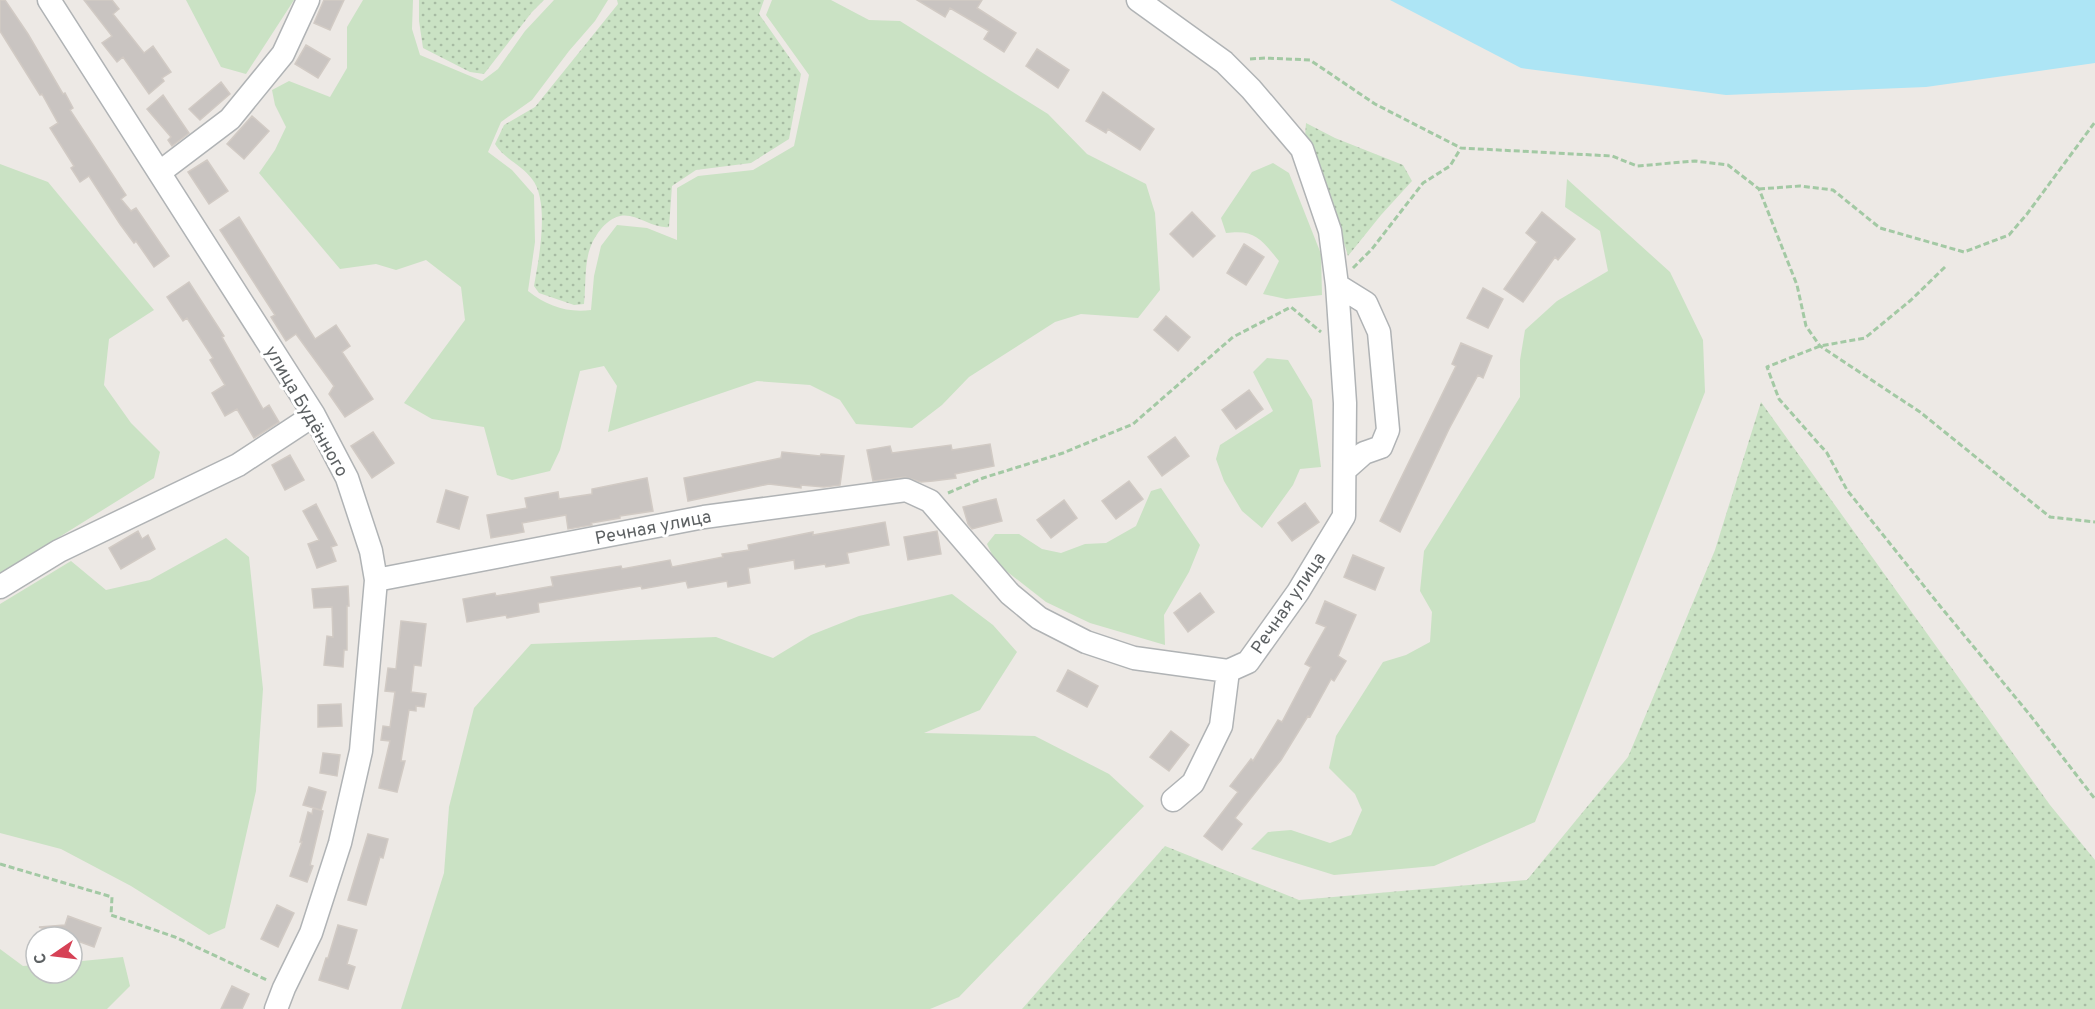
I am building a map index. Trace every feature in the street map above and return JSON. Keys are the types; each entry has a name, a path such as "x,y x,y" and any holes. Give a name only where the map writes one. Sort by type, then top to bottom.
{"street":[{"name":"улица Будённого","path":"49,0 314,415 346,478 371,551 376,580 361,751 340,843 311,933 276,1009"},
{"path":"160,172 230,119 283,54 308,0"},
{"name":"Речная улица","path":"376,580 704,517 906,490 930,501 1010,594 1039,618 1086,642 1134,658 1228,671 1248,662 1298,592 1344,516 1345,403 1337,285 1330,231 1302,149 1251,88 1224,62 1138,0"},
{"path":"1337,285 1366,303 1379,332 1388,430 1381,447 1364,453 1346,469"},
{"path":"0,587 59,551 238,465 314,415"},
{"path":"1173,800 1193,783 1221,726 1228,671"}],"path":[{"path":"1224,62 1265,58 1310,60 1375,104 1461,148 1612,156 1637,166 1695,161 1728,165 1758,189 1797,285 1806,326 1820,346 1920,411 2050,517 2095,522"},
{"path":"1758,189 1800,186 1833,190 1880,228 1964,252 2009,235 2095,122"},
{"path":"1337,285 1372,249 1423,183 1450,166 1461,148"},
{"path":"1945,267 1911,300 1865,338 1820,346 1767,367 1779,399 1827,453 1847,490 2030,715 2095,799"},
{"path":"930,501 983,478 1063,453 1133,424 1233,337 1291,307 1341,348"},
{"path":"0,864 112,897 111,915 175,937 284,988"}],"green space":[{"path":"186,0 294,0 246,74 221,67"},
{"path":"363,0 413,0 412,29 420,55 482,81 498,69 525,31 554,0 608,0 595,21 532,100 501,122 488,152 512,170 534,195 535,242 528,291 542,301 558,307 582,311 591,310 594,276 601,246 617,225 647,228 677,240 677,188 698,176 753,170 794,146 809,75 766,15 772,0 831,0 869,20 900,21 1048,114 1087,154 1146,184 1155,213 1160,290 1138,318 1081,314 1055,322 969,377 942,405 912,428 856,424 840,400 810,385 757,381 608,432 617,386 604,366 580,371 560,450 550,471 512,480 497,475 484,427 432,419 404,403 465,320 461,287 426,260 396,270 376,264 340,269 259,173 275,150 286,127 275,105 272,90 289,81 330,97 347,68 347,27"},
{"path":"419,0 544,0 484,74 470,72 423,48"},
{"path":"617,0 764,0 759,14 801,74 789,139 751,163 696,170 672,186 669,227 657,226 626,216 609,221 595,238 588,255 584,304 574,305 539,293 534,286 542,231 541,201 528,174 503,154 495,144 504,125 535,107 618,4"},
{"path":"1306,123 1335,138 1403,165 1412,181 1348,256 1326,183 1305,137"},
{"path":"1273,163 1289,173 1321,254 1322,295 1286,299 1263,294 1279,261 1257,237 1244,233 1226,233 1221,218 1252,172"},
{"path":"0,164 48,182 154,310 109,339 104,385 131,423 160,452 154,478 0,574"},
{"path":"1567,179 1670,272 1703,340 1705,392 1535,822 1434,866 1334,875 1251,849 1268,832 1291,830 1330,843 1351,835 1362,810 1355,794 1329,768 1336,736 1383,662 1406,655 1430,642 1432,612 1420,591 1424,551 1520,397 1520,360 1525,330 1557,301 1608,271 1600,231 1565,207"},
{"path":"1267,358 1288,360 1312,400 1321,467 1300,469 1293,485 1262,528 1242,511 1224,481 1216,459 1220,445 1273,411 1253,372"},
{"path":"1761,402 2050,805 2095,860 2095,1009 1022,1009 1165,846 1299,900 1527,880 1628,757 1715,550"},
{"path":"1161,488 1200,545 1189,572 1164,615 1165,645 1090,623 1046,602 996,563 987,544 995,534 1019,534 1042,549 1061,553 1085,544 1106,543 1136,526 1151,491"},
{"path":"226,538 249,557 263,689 256,791 225,928 209,935 131,886 61,849 0,833 0,604 71,561 106,590 150,580"},
{"path":"952,594 993,625 1017,652 980,710 924,733 1035,736 1109,774 1144,806 959,997 930,1009 401,1009 444,873 449,807 474,708 531,644 716,637 773,658 811,635 859,616"},
{"path":"0,949 24,966 24,985 84,985 84,961 123,957 130,986 107,1009 0,1009"}],"water":[{"path":"1390,0 2095,0 2095,63 1926,87 1726,95 1521,68"}],"building":[{"path":"0,0 5,0 63,94 65,93 73,108 70,110 126,195 121,199 131,211 136,208 169,256 154,267 136,241 134,243 120,224 89,176 80,182 71,168 74,166 50,128 58,123 42,94 40,95 0,31"},
{"path":"84,0 112,0 119,9 113,14 144,53 153,46 171,72 162,78 164,81 149,94 123,57 117,62 102,43 112,36"},
{"path":"324,0 344,0 330,30 314,23"},
{"path":"917,0 982,0 977,8 1016,33 1004,52 984,39 989,31 950,8 945,17"},
{"path":"306,45 330,59 318,78 295,64"},
{"path":"1037,49 1069,70 1058,88 1026,66"},
{"path":"221,82 230,94 200,120 189,109"},
{"path":"1103,92 1154,129 1140,150 1108,129 1106,133 1086,121"},
{"path":"163,95 189,133 172,146 168,140 171,137 147,109"},
{"path":"252,116 269,131 244,159 227,144"},
{"path":"207,160 228,191 209,204 188,172"},
{"path":"1192,212 1215,236 1193,257 1170,234"},
{"path":"1542,212 1575,239 1558,260 1555,257 1523,302 1504,289 1537,242 1526,233"},
{"path":"239,217 315,339 336,325 350,346 342,352 373,399 345,417 329,394 334,386 296,334 286,341 271,317 275,315 220,230"},
{"path":"1244,244 1264,257 1246,285 1227,273"},
{"path":"189,282 224,336 222,337 263,409 269,405 279,422 254,438 237,409 225,416 212,393 225,385 210,360 213,358 187,318 183,321 167,297"},
{"path":"1483,288 1503,299 1488,328 1467,318"},
{"path":"1166,316 1190,337 1178,351 1154,330"},
{"path":"1461,343 1492,356 1483,378 1478,375 1449,429 1400,532 1380,521 1456,366 1452,364"},
{"path":"1249,390 1263,409 1236,429 1222,410"},
{"path":"373,432 394,463 372,478 351,446"},
{"path":"1175,437 1189,456 1162,476 1148,457"},
{"path":"990,444 994,466 955,474 956,478 921,482 905,477 873,481 867,450 890,446 892,453 951,445 952,450"},
{"path":"782,452 844,456 840,485 824,487 801,485 801,488 769,484 688,501 684,478 781,458"},
{"path":"290,455 304,480 285,490 272,465"},
{"path":"647,478 653,511 620,516 620,518 591,523 592,525 568,529 566,515 522,523 524,532 491,538 487,515 527,508 525,498 558,492 559,499 592,494 592,489"},
{"path":"1129,481 1143,499 1116,519 1102,501"},
{"path":"446,490 468,497 459,529 437,522"},
{"path":"996,499 1002,521 972,529 968,524 963,507"},
{"path":"1064,500 1077,518 1051,538 1037,520"},
{"path":"1305,503 1319,522 1292,541 1278,523"},
{"path":"316,504 337,545 331,547 336,561 317,568 308,544 319,540 303,511"},
{"path":"885,522 889,545 847,553 849,563 795,569 794,560 748,568 750,583 728,587 727,581 688,588 686,581 642,589 641,586 538,603 539,612 467,622 463,599 553,586 551,577 621,566 622,569 670,560 672,567 723,557 722,554 749,550 748,545 813,532 813,535"},
{"path":"138,531 142,539 148,535 155,549 121,569 109,548"},
{"path":"937,531 941,554 908,560 904,537"},
{"path":"1353,555 1384,568 1375,590 1344,577"},
{"path":"348,586 347,650 344,650 343,667 324,665 327,636 333,637 332,607 314,608 312,589"},
{"path":"1200,593 1214,612 1188,632 1174,613"},
{"path":"1325,601 1356,615 1338,656 1346,661 1334,681 1331,679 1310,717 1308,716 1281,760 1235,818 1242,824 1222,850 1204,836 1238,792 1230,786 1251,759 1253,761 1278,720 1282,722 1311,667 1305,664 1326,627 1316,623"},
{"path":"401,621 426,624 421,666 414,665 411,692 426,694 424,707 416,706 416,711 409,710 401,761 405,761 397,792 379,788 390,741 381,740 383,726 390,727 395,692 385,691 388,668 396,669"},
{"path":"1068,670 1098,686 1087,707 1057,691"},
{"path":"341,704 342,726 318,727 318,705"},
{"path":"1171,731 1189,745 1169,771 1150,757"},
{"path":"323,753 340,755 337,776 320,773"},
{"path":"309,787 326,792 321,810 303,805"},
{"path":"313,808 323,811 310,865 313,866 307,882 290,876 302,842 300,842 308,812 312,814"},
{"path":"368,834 388,839 383,858 380,857 366,905 348,900"},
{"path":"277,905 294,913 278,947 261,939"},
{"path":"68,916 101,928 94,947 84,943 84,925 65,925"},
{"path":"338,925 357,930 347,964 355,967 348,989 319,980"},
{"path":"232,986 249,994 242,1009 221,1009"}]}
